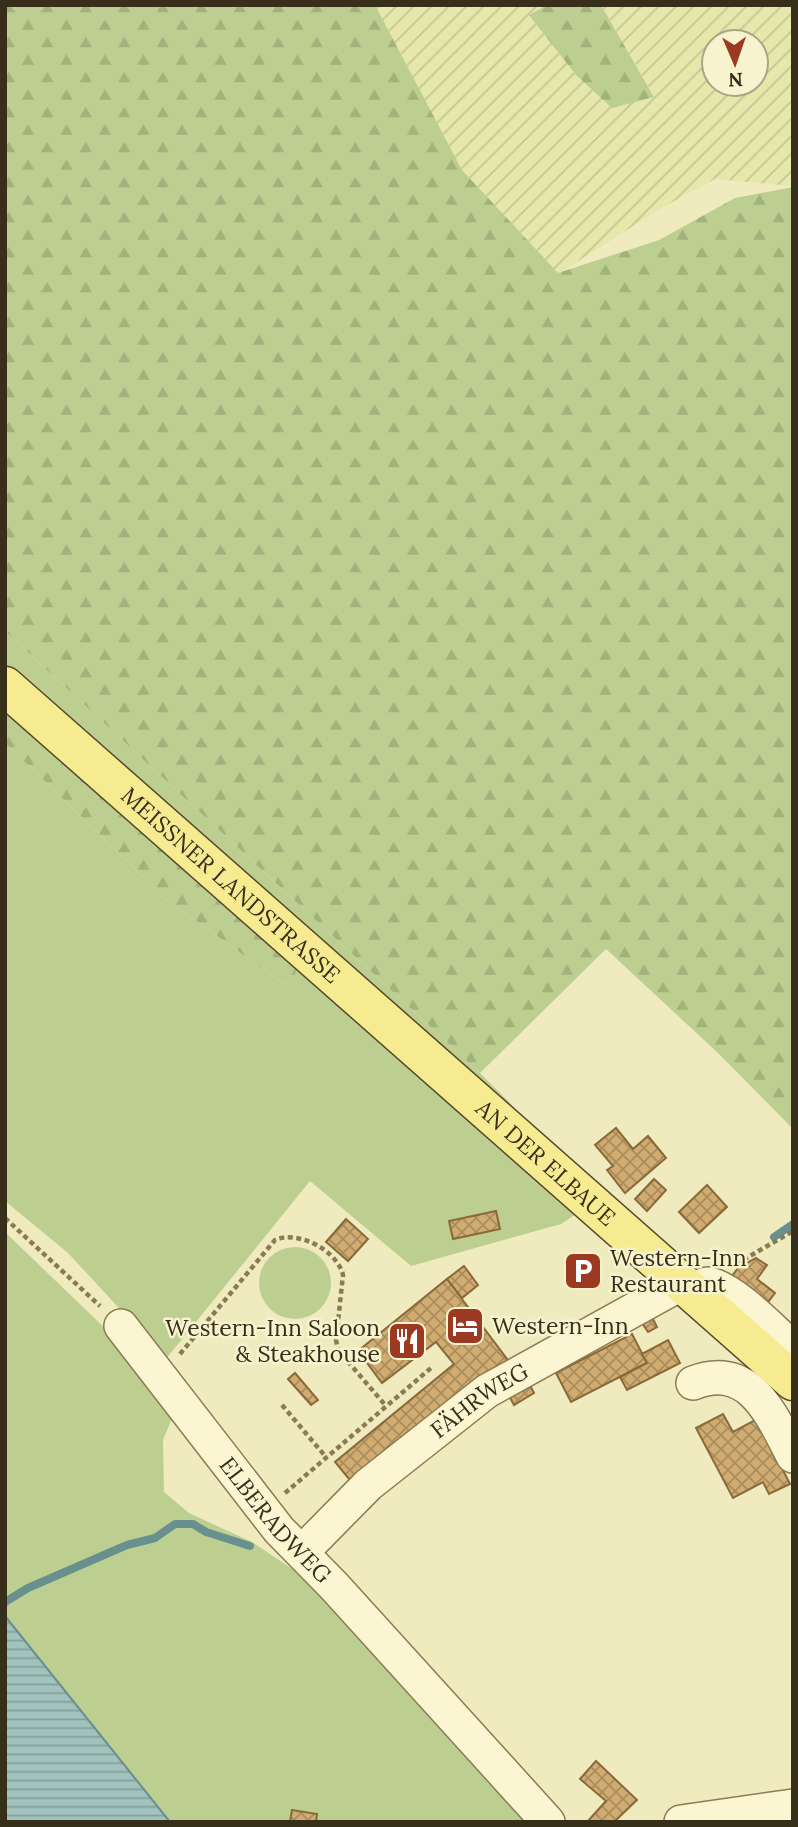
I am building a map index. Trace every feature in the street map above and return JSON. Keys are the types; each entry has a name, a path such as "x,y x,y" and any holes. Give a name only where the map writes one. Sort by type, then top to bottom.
{"main road":[{"name":"MEISSNER LANDSTRASSE","path":"5,686 455,1086"},
{"name":"AN DER ELBAUE","path":"455,1086 696,1286 793,1381"}],"street":[{"path":"696,1286 793,1348"},
{"name":"FÄHRWEG","path":"302,1552 368,1485 487,1391 696,1286"},
{"name":"ELBERADWEG","path":"121,1326 264,1511 548,1822"},
{"path":"693,1383 722,1377 736,1379 746,1385 779,1430 793,1456"},
{"path":"681,1822 793,1806"}],"path":[{"path":"5,1218 121,1326"},
{"path":"696,1286 793,1231"},
{"path":"162,1376 275,1240 285,1236 298,1236 321,1249 341,1268 343,1275 336,1340 338,1350 386,1406"},
{"path":"264,1511 431,1368"},
{"path":"282,1405 326,1457"}],"green space":[{"path":"5,5 375,5 462,170 558,273 659,240 735,198 793,187 793,1129 718,1053 606,949 480,1073 5,631"},
{"path":"375,5 547,5 530,15 654,96 601,5 793,5 793,186 715,179 660,209 558,274 462,170"},
{"path":"547,5 601,5 654,97 612,108 576,75 529,15"},
{"path":"5,631 512,1105 501,1104 5,666"},
{"path":"5,707 297,967 294,977 284,984 168,901 5,743"},
{"path":"5,743 168,901 284,984 297,967 576,1214 561,1224 411,1266 310,1181 166,1359 68,1253 5,1201"},
{"path":"5,1232 110,1333 175,1411 163,1440 164,1492 189,1513 252,1542 322,1589 535,1822 170,1822 5,1616"},
{"path":"295,1247 315,1253 325,1263 331,1283 325,1303 315,1313 295,1319 275,1313 265,1303 259,1283 265,1263 275,1253"}],"water":[{"path":"5,1616 170,1822 5,1822"}],"building":[{"path":"616,1128 633,1149 648,1136 666,1158 625,1193 607,1170 613,1166 595,1145"},
{"path":"654,1179 666,1190 647,1211 635,1199"},
{"path":"707,1185 727,1207 699,1233 679,1212"},
{"path":"496,1211 500,1229 453,1239 449,1221"},
{"path":"346,1219 368,1239 348,1261 326,1242"},
{"path":"756,1258 767,1265 757,1279 775,1293 762,1310 726,1284 738,1268"},
{"path":"464,1266 478,1285 462,1298 447,1279"},
{"path":"447,1279 510,1363 354,1485 335,1462 454,1364 436,1342 382,1383 358,1351"},
{"path":"652,1317 657,1327 648,1332 642,1323"},
{"path":"632,1334 647,1363 571,1402 556,1373"},
{"path":"668,1340 680,1363 627,1390 620,1377 647,1363 642,1354"},
{"path":"295,1373 318,1400 311,1405 288,1379"},
{"path":"526,1378 534,1393 514,1405 506,1390"},
{"path":"723,1414 733,1432 757,1419 790,1484 769,1494 763,1482 733,1498 696,1428"},
{"path":"596,1761 637,1800 614,1822 587,1822 606,1801 580,1779"},
{"path":"292,1810 317,1814 316,1822 290,1822"}],"waterway":[{"path":"774,1237 793,1224"},
{"path":"5,1602 28,1588 127,1545 155,1538 175,1524 193,1524 206,1532 250,1546"}],"place":[{"name":"Western-Inn Restaurant","path":"583,1271"},
{"name":"Western-Inn","path":"465,1326"},
{"name":"Western-Inn Saloon & Steakhouse","path":"407,1341"}]}
